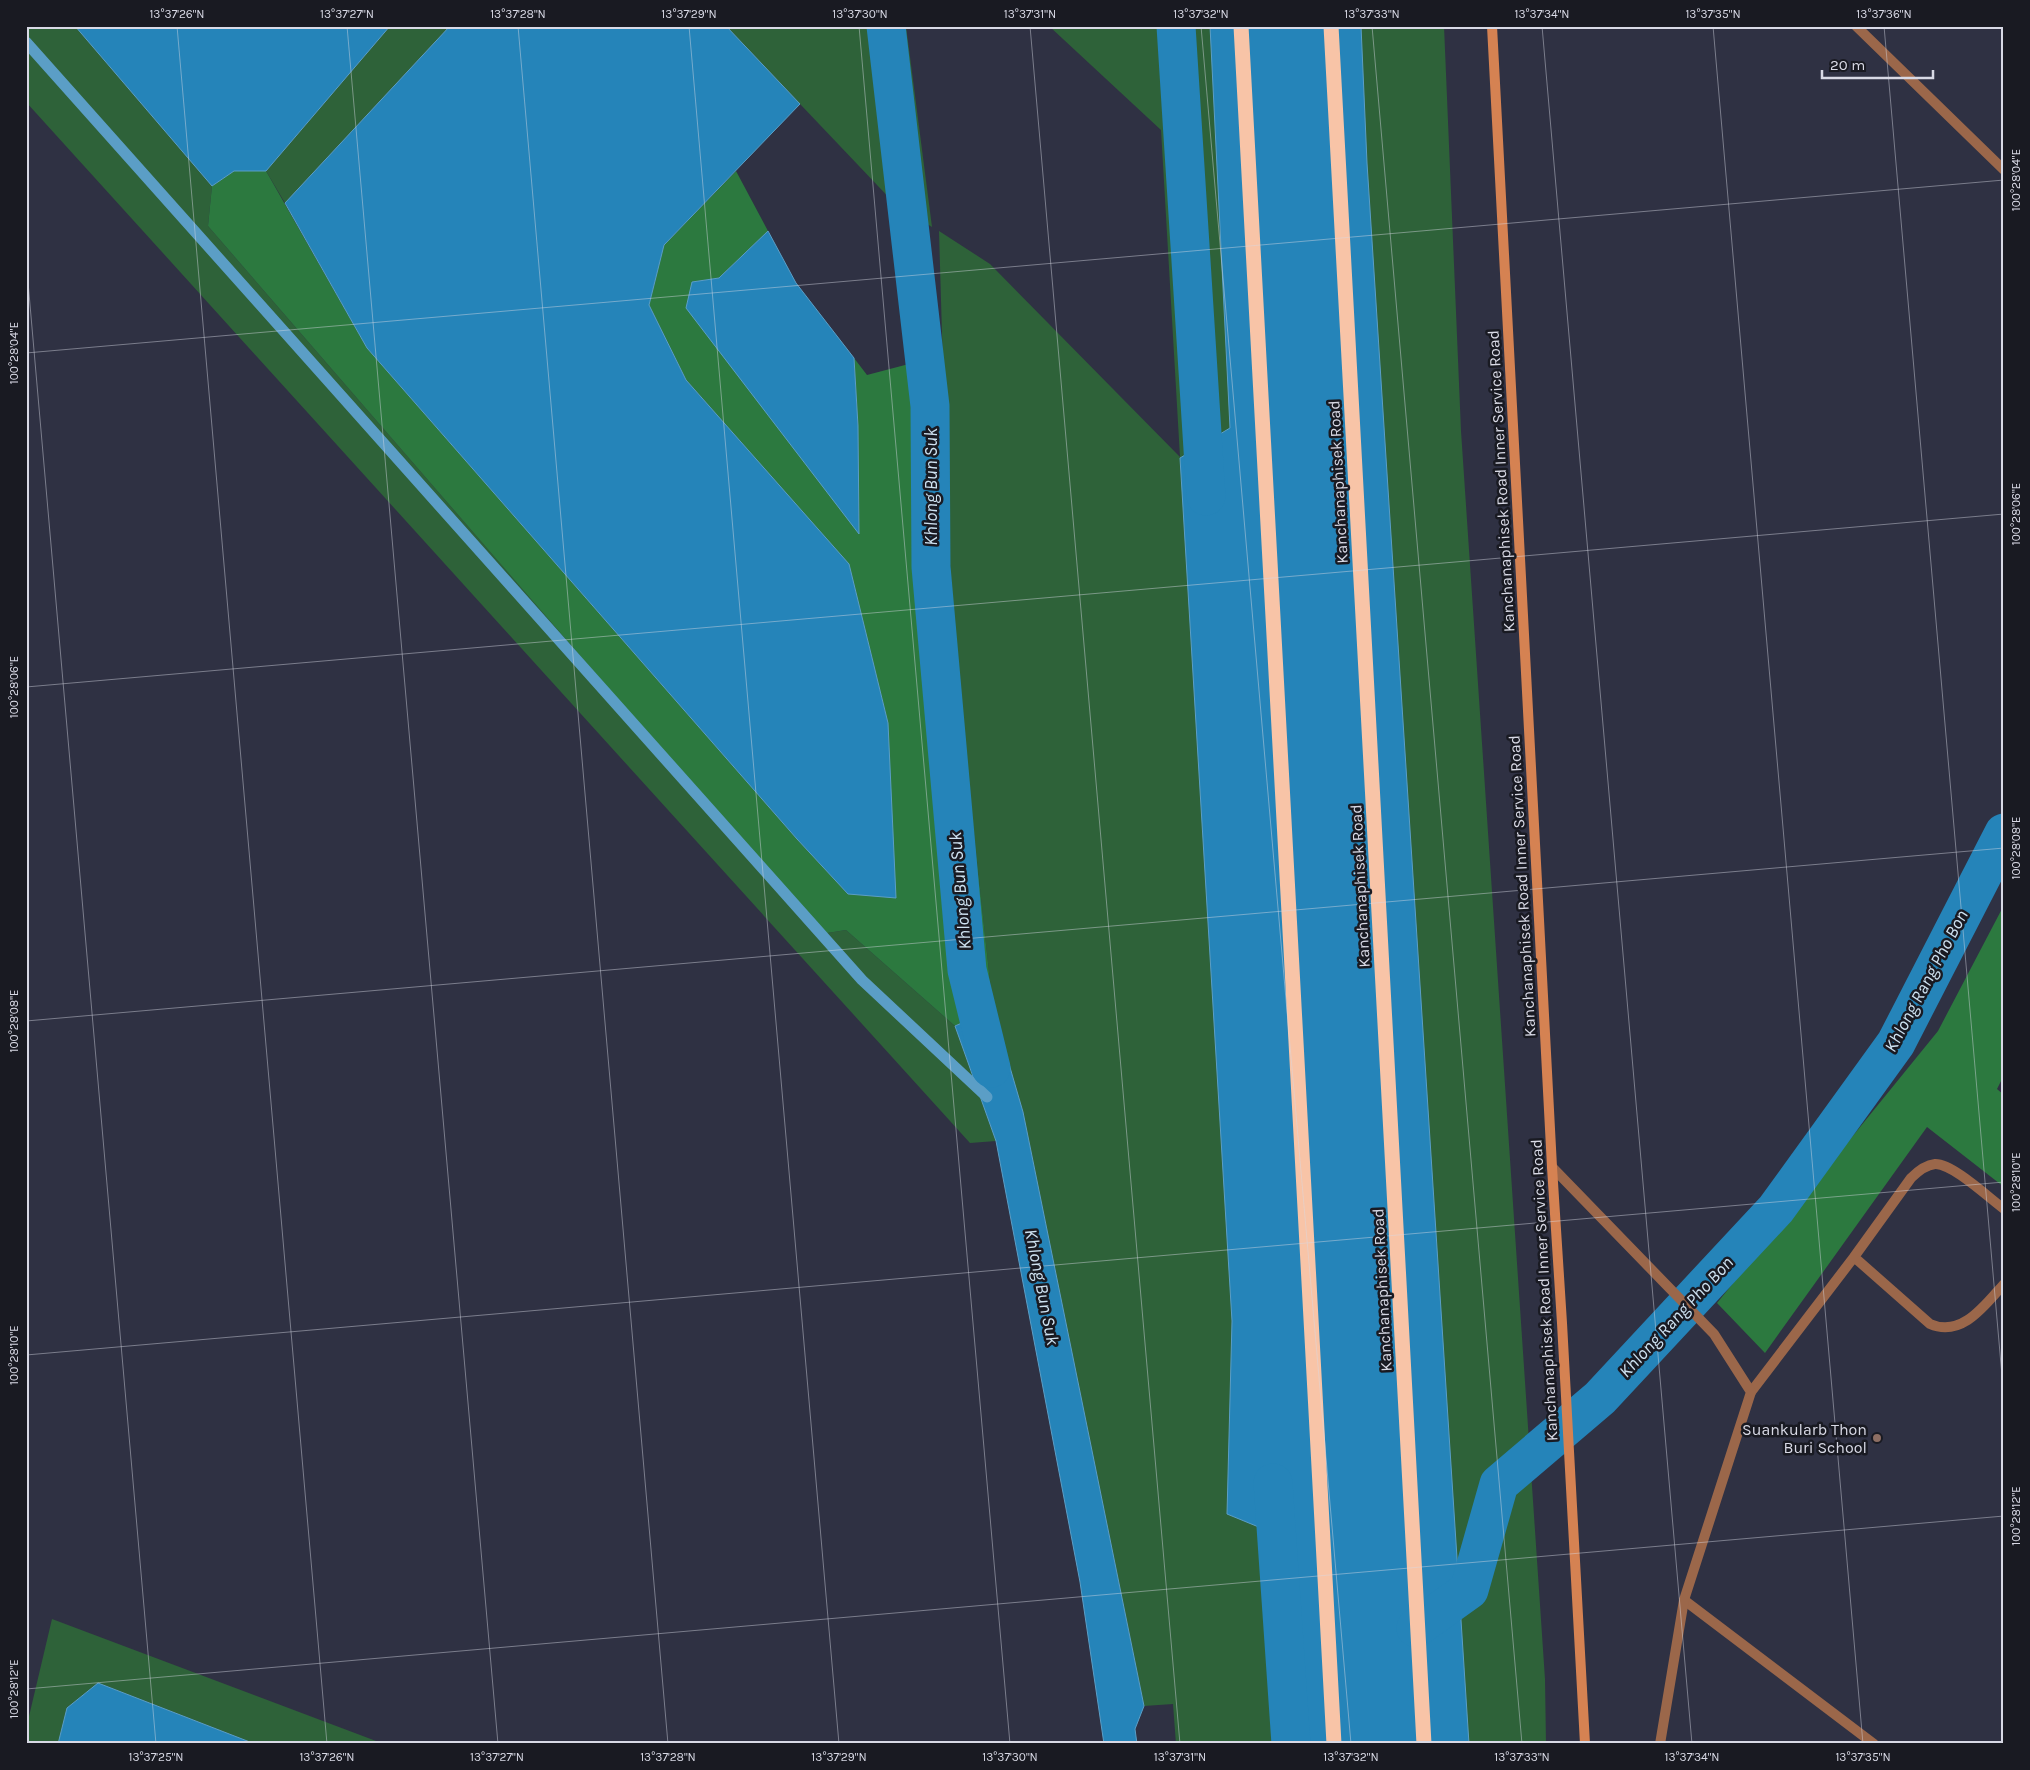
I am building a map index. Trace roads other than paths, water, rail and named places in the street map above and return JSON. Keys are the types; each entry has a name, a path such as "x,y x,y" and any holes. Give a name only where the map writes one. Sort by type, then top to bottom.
{"highway":[{"path":"1241,26 1334,1744"},
{"name":"Kanchanaphisek Road","path":"1331,26 1424,1744"}],"main road":[{"name":"Kanchanaphisek Road Inner Service Road","path":"1492,26 1552,1166 1585,1744"}],"street":[{"path":"1856,26 2004,170"},
{"path":"1660,1744 1684,1600 1751,1392 1854,1257 1911,1178 1921,1170 1935,1164 1949,1167 2004,1209"},
{"path":"1552,1166 1667,1288 1714,1334 1751,1392"},
{"path":"1854,1257 1930,1324 1939,1328 1960,1326 1982,1309 2004,1284"},
{"path":"1684,1600 1874,1744"}],"water":[{"path":"75,26 390,26 266,171 234,171 212,186"},
{"path":"450,26 726,26 800,104 664,245 649,305 686,380 849,564 888,723 896,898 848,894 797,839 367,348 285,203"},
{"path":"1210,26 1361,26 1367,163 1469,1744 1296,1744 1283,1537 1227,1514 1232,1321 1180,458 1230,428"},
{"path":"768,231 796,283 854,358 858,426 859,534 686,308 692,282 719,278"},
{"path":"993,1009 1023,1112 1144,1706 1135,1729 1137,1744 1104,1744 1080,1582 996,1141 955,1026"},
{"path":"98,1683 255,1744 58,1744 67,1708"}],"waterway":[{"name":"Khlong Bun Suk","path":"886,26 930,406 931,567 967,970 991,1068"},
{"path":"1176,26 1206,496"},
{"path":"26,42 862,980 987,1097"},
{"name":"Khlong Rang Pho Bon","path":"1416,1628 1469,1590 1499,1484 1600,1398 1776,1209 1896,1043 2004,833"},
{"path":"1273,1483 1291,1744"}],"place":[{"name":"Suankularb Thon Buri School","path":"1877,1438"}]}
